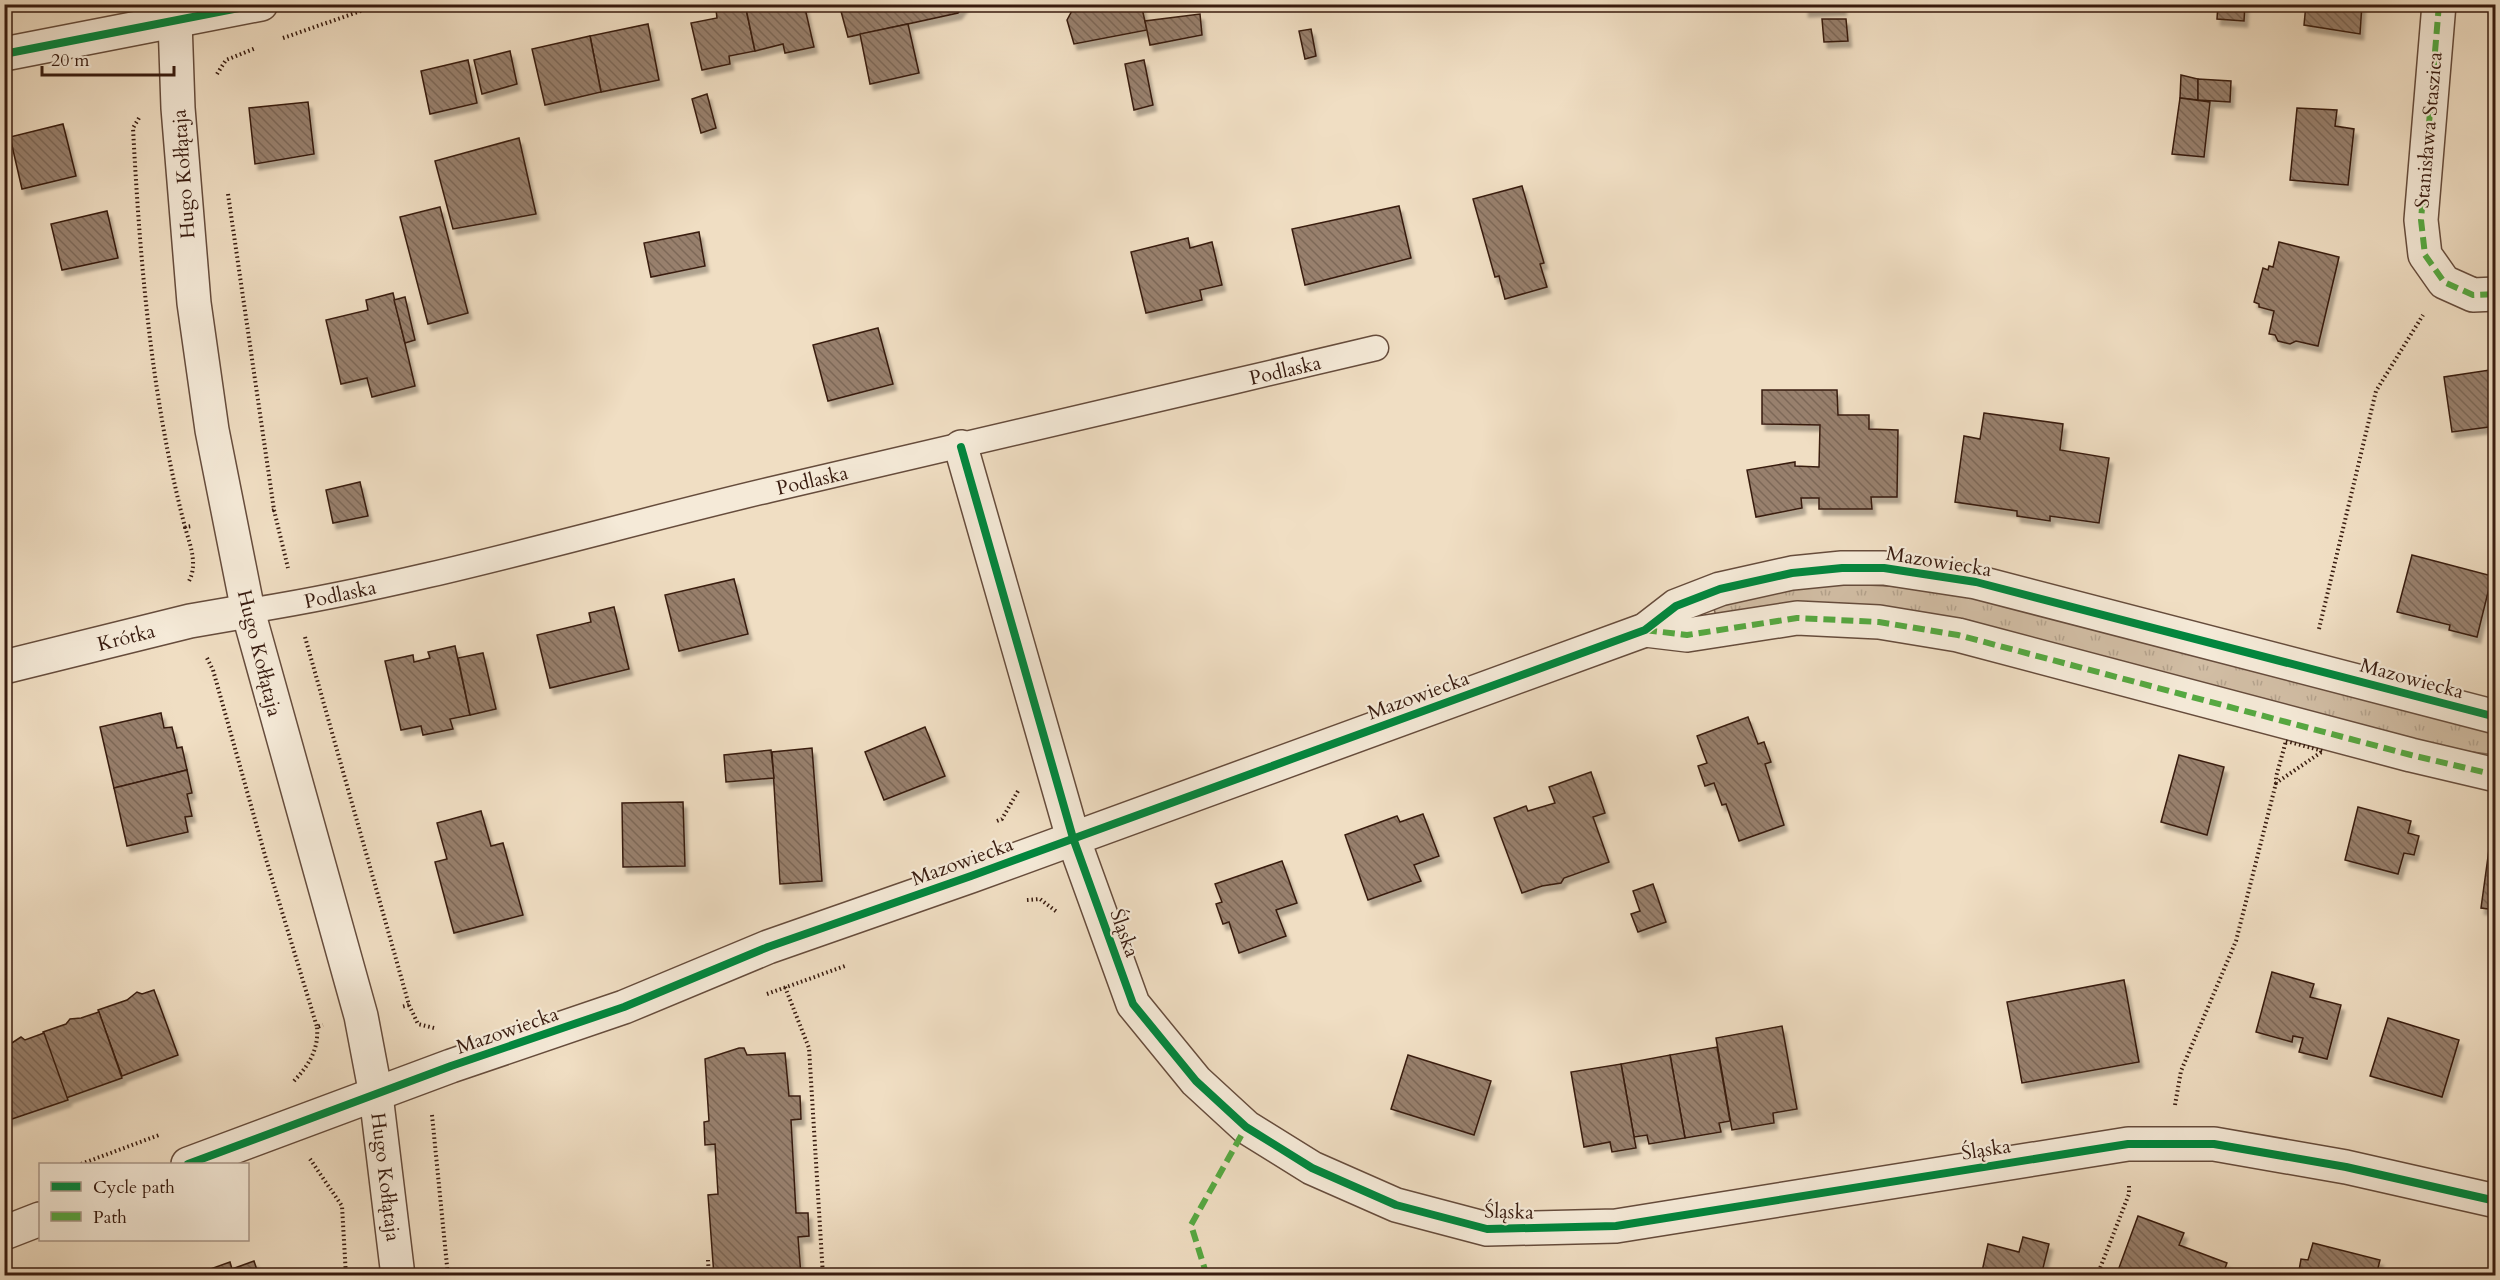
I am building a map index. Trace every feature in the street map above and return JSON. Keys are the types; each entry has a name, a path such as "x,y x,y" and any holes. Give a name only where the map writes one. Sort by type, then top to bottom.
{"street":[{"path":"4,54 173,13 261,4"},
{"name":"Stanisława Staszica","path":"2439,4 2421,220 2425,255 2444,282 2473,295 2496,294"},
{"name":"Hugo Kołłątaja","path":"173,13 178,108 194,303 212,430 248,611 361,1016 376,1095 398,1275"},
{"name":"Śląska","path":"961,447 1074,838 1133,1004 1196,1081 1246,1127 1312,1168 1396,1205 1487,1229 1616,1226 2128,1144 2214,1144 2346,1167 2496,1201"},
{"name":"Mazowiecka","path":"191,1163 624,1007 768,947 1646,630 1676,606 1720,589 1792,573 1842,568 1884,568 1976,582 2496,717"},
{"name":"Krótka","path":"4,667 190,621 248,611"},
{"name":"Mazowiecka","path":"1646,630 1687,635 1797,618 1879,622 1958,635 2411,755 2496,775"},
{"path":"4,1233 39,1220"}],"lane":[{"name":"Podlaska","path":"248,611 312,601 558,545 767,490 961,447 1376,348"}],"path":[{"path":"273,42 381,4"},
{"path":"214,80 226,60 262,46"},
{"path":"2318,632 2376,391 2421,318"},
{"path":"185,527 194,560 193,573 188,583"},
{"path":"2173,1114 2181,1071 2236,941 2284,749"},
{"path":"2276,783 2310,762"},
{"path":"798,1019 809,1048 824,1275"},
{"path":"287,1088 302,1073 313,1055 318,1040 317,1027"},
{"path":"440,1109 432,1115 433,1140 448,1275"},
{"path":"299,1123 310,1158 342,1206 346,1275"},
{"path":"2097,1275 2129,1194 2128,1144"},
{"path":"708,1260 709,1275"}],"green space":[{"path":"1844,584 1908,587 1971,596 2495,728 2495,755 2443,748 2142,669 1716,617 1713,604 1757,593"}],"building":[{"path":"745,4 755,51 729,56 730,64 702,70 691,23 717,18 716,10"},
{"path":"745,4 804,4 814,47 785,53 783,44 755,51"},
{"path":"839,4 965,4 958,13 848,37"},
{"path":"1092,4 1141,4 1147,30 1074,44 1067,20 1073,9"},
{"path":"1805,4 1842,4 1843,9 1805,11"},
{"path":"2218,4 2245,4 2244,21 2217,19"},
{"path":"2306,4 2362,4 2360,34 2304,25"},
{"path":"1200,14 1202,35 1150,45 1145,21"},
{"path":"1822,19 1846,19 1848,41 1824,42"},
{"path":"648,24 659,80 601,92 590,36"},
{"path":"908,24 919,73 870,84 860,34"},
{"path":"1311,29 1316,56 1305,59 1299,31"},
{"path":"590,36 601,92 545,105 532,49"},
{"path":"510,51 517,84 482,94 474,60"},
{"path":"468,60 477,103 430,114 421,71"},
{"path":"1144,60 1153,105 1134,110 1125,64"},
{"path":"2181,75 2198,79 2198,100 2180,98"},
{"path":"2198,79 2231,81 2230,102 2198,100"},
{"path":"707,94 716,128 701,133 692,99"},
{"path":"2180,98 2210,102 2204,157 2172,154"},
{"path":"308,102 314,154 255,164 249,108"},
{"path":"2297,108 2337,110 2335,126 2354,129 2348,185 2290,180"},
{"path":"63,124 76,176 22,189 10,137"},
{"path":"519,138 536,214 453,229 435,161"},
{"path":"1522,186 1544,263 1540,264 1547,287 1505,299 1499,276 1495,277 1473,199"},
{"path":"1399,206 1411,258 1305,285 1292,229"},
{"path":"440,207 468,313 428,324 400,217"},
{"path":"107,211 118,258 62,270 51,224"},
{"path":"699,232 705,266 651,277 644,243"},
{"path":"1188,238 1190,248 1212,242 1222,285 1200,290 1202,300 1146,313 1131,252"},
{"path":"2279,242 2339,257 2318,346 2296,341 2290,344 2278,341 2275,335 2269,334 2274,311 2259,307 2259,304 2254,302 2263,268 2268,270 2269,266 2273,267"},
{"path":"393,293 415,386 372,397 367,378 341,384 326,320 368,310 366,300"},
{"path":"405,297 415,340 405,343 394,300"},
{"path":"878,328 893,384 828,401 813,345"},
{"path":"2496,369 2496,426 2452,432 2444,377"},
{"path":"1762,390 1837,390 1838,415 1869,415 1869,429 1898,430 1897,497 1871,497 1872,509 1819,509 1819,498 1801,498 1802,508 1756,517 1747,470 1795,462 1795,466 1819,467 1820,425 1762,424"},
{"path":"1984,413 2063,424 2060,450 2109,458 2099,523 2050,516 2050,521 2017,516 2017,511 1955,502 1964,436 1980,439"},
{"path":"360,482 368,516 333,523 326,490"},
{"path":"2412,555 2492,576 2477,637 2449,630 2450,625 2397,612"},
{"path":"734,579 748,634 679,651 665,595"},
{"path":"614,607 629,669 550,688 537,635 591,622 589,613"},
{"path":"455,646 470,715 450,719 453,729 423,735 421,726 401,730 385,661 413,655 414,662 430,658 428,652"},
{"path":"483,653 496,709 470,715 458,658"},
{"path":"161,713 164,728 172,727 177,748 182,747 187,770 114,788 100,727"},
{"path":"1748,717 1758,744 1764,742 1771,762 1765,764 1784,825 1739,841 1726,804 1722,805 1714,783 1705,786 1698,766 1707,763 1697,736"},
{"path":"925,727 945,776 884,800 865,752"},
{"path":"812,748 822,881 780,884 772,752"},
{"path":"771,750 774,778 726,782 724,755"},
{"path":"2179,755 2224,767 2207,835 2161,822"},
{"path":"187,770 192,793 187,794 192,816 185,817 188,832 127,846 114,788"},
{"path":"1591,772 1605,813 1593,817 1609,862 1564,878 1561,883 1542,886 1522,893 1494,818 1526,806 1528,811 1555,803 1549,787"},
{"path":"683,802 685,866 623,867 622,803"},
{"path":"2358,807 2411,821 2408,833 2419,836 2414,855 2404,853 2398,874 2345,860"},
{"path":"481,811 491,846 503,843 523,915 454,933 435,862 447,859 437,823"},
{"path":"1423,814 1439,856 1414,865 1421,881 1368,900 1345,835 1397,816 1400,822"},
{"path":"2491,835 2496,836 2496,910 2481,908"},
{"path":"1282,861 1297,903 1276,910 1286,936 1239,953 1229,922 1223,924 1216,904 1222,902 1215,884"},
{"path":"1653,884 1666,922 1638,932 1631,914 1640,911 1633,891"},
{"path":"2272,972 2314,984 2310,997 2341,1005 2327,1059 2299,1052 2303,1038 2293,1036 2292,1042 2256,1032"},
{"path":"2124,980 2139,1062 2022,1083 2007,1002"},
{"path":"154,990 178,1055 122,1076 98,1010 127,1000 137,992 142,994"},
{"path":"99,1012 122,1078 66,1098 43,1032 66,1024 70,1019"},
{"path":"2388,1018 2459,1040 2442,1097 2370,1076"},
{"path":"1782,1026 1797,1109 1773,1113 1774,1123 1732,1130 1716,1038"},
{"path":"44,1033 68,1100 9,1120 4,1106 4,1048 21,1037 25,1040"},
{"path":"1717,1047 1730,1121 1719,1123 1721,1132 1685,1138 1670,1055"},
{"path":"744,1048 747,1055 785,1053 789,1096 800,1096 801,1119 791,1120 796,1213 808,1213 809,1236 798,1237 801,1276 714,1276 708,1195 718,1194 715,1144 705,1145 704,1122 709,1121 705,1059"},
{"path":"1408,1055 1491,1081 1474,1135 1391,1109"},
{"path":"1670,1055 1685,1138 1649,1144 1647,1135 1634,1137 1621,1064"},
{"path":"1621,1064 1636,1148 1612,1152 1610,1142 1584,1147 1571,1072"},
{"path":"2138,1216 2184,1233 2179,1245 2227,1263 2222,1276 2116,1276"},
{"path":"2023,1237 2049,1244 2041,1276 1981,1276 1988,1244 2019,1252"},
{"path":"2313,1243 2380,1260 2376,1276 2298,1276 2301,1259 2308,1260"},
{"path":"254,1261 259,1276 191,1276 230,1262 232,1269"}],"marked path":[{"path":"2439,4 2421,220 2425,255 2444,282 2473,295 2496,294"},
{"path":"1645,630 1687,635 1797,618 1879,622 1958,635 2411,755 2496,775"},
{"path":"1207,1276 1191,1225 1246,1127"}],"cycle path":[{"path":"4,54 259,4"},
{"path":"961,447 1073,838 1133,1004 1196,1081 1246,1127 1312,1168 1396,1205 1487,1229 1616,1226 2128,1144 2214,1144 2346,1167 2496,1201"},
{"path":"191,1163 451,1066 624,1007 768,947 971,876 1645,630 1676,606 1720,589 1792,573 1842,568 1884,568 1976,582 2496,717"}]}
